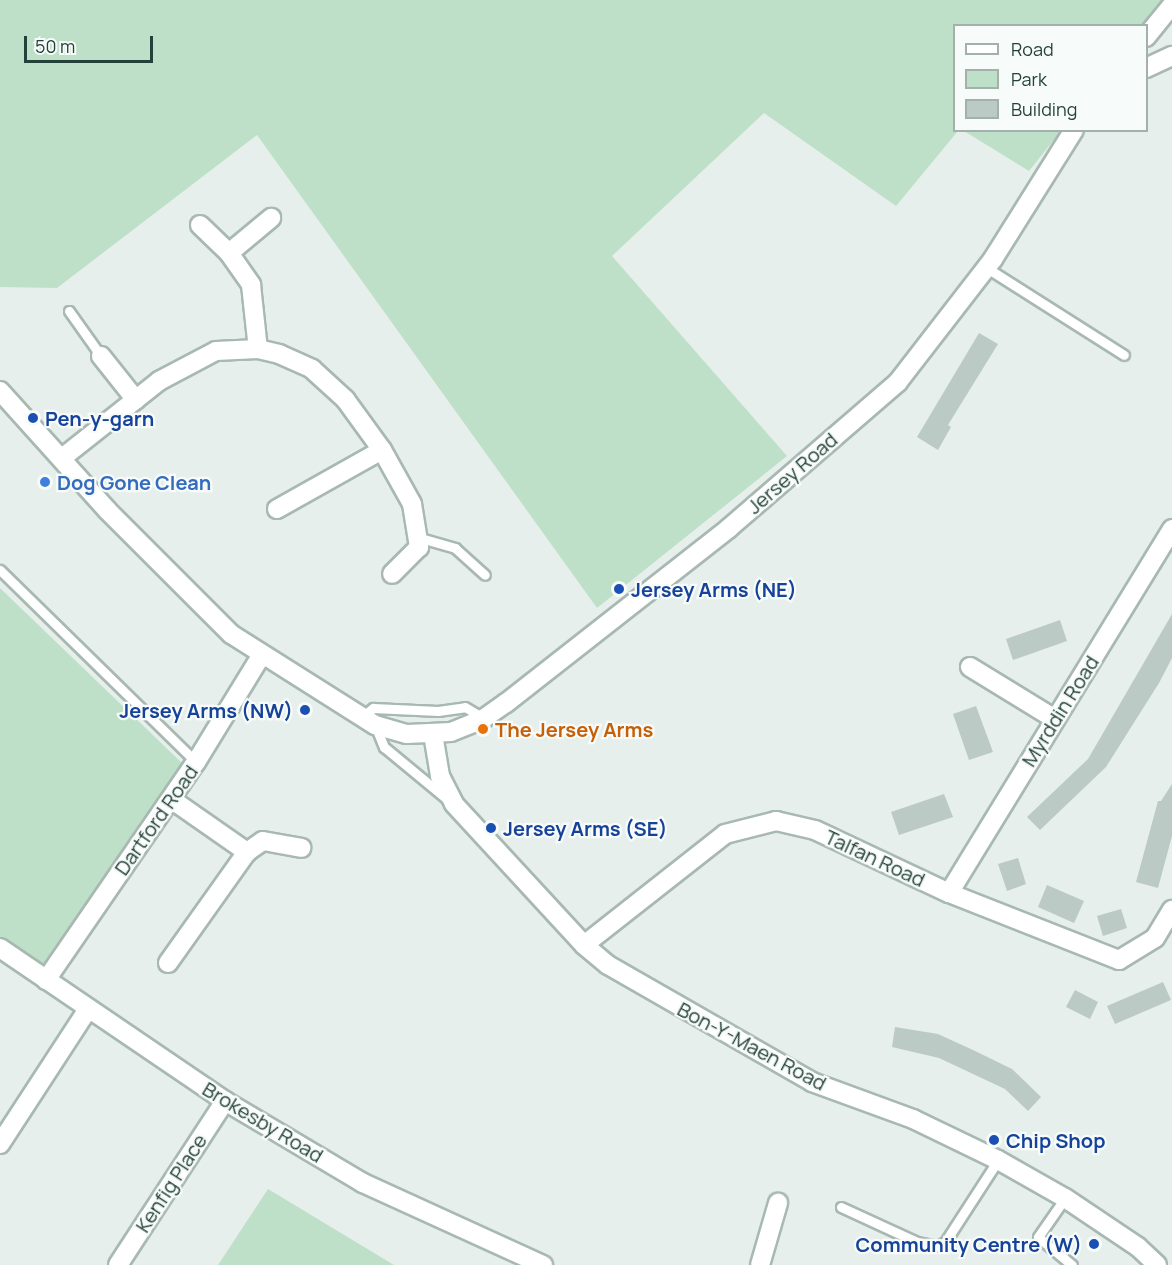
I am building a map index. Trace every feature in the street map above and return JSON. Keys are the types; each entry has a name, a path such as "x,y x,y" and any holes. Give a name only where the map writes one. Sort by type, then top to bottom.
{"street":[{"path":"1148,35 1172,5"},
{"path":"1148,67 1172,56"},
{"name":"Jersey Road","path":"0,391 203,608 261,656 368,722 407,734 433,734 465,728 483,719 729,528 898,382 987,268 1073,132"},
{"path":"229,253 271,218"},
{"path":"200,225 229,253 251,285 258,349"},
{"path":"62,458 159,381 216,351 258,349 312,369 345,399 382,450 412,504 419,548 392,574"},
{"path":"101,356 136,400"},
{"path":"277,509 382,450"},
{"name":"Myrddin Road","path":"949,893 1172,529"},
{"name":"Dartford Road","path":"46,980 196,762 261,656"},
{"path":"970,667 1055,719"},
{"name":"Bon-Y-Maen Road","path":"433,734 440,776 454,804 584,945 635,982 812,1082 913,1119 998,1160 1065,1198 1138,1247 1157,1265"},
{"path":"171,799 247,852"},
{"name":"Talfan Road","path":"584,945 725,834 758,823 776,821 815,830 949,893 1119,960 1155,938 1172,910"},
{"path":"168,963 247,852 263,841 301,848"},
{"name":"Brokesby Road","path":"0,948 225,1101 363,1183 543,1265"},
{"path":"0,1144 88,1009"},
{"name":"Kenfig Place","path":"118,1265 225,1101"},
{"path":"760,1265 778,1203"}],"lane":[{"path":"987,268 1124,355"},
{"path":"69,311 101,356"},
{"path":"417,537 455,548 485,575"},
{"path":"0,570 196,762"},
{"path":"454,804 384,747 368,722 373,708 438,711 465,707 483,719"},
{"path":"841,1207 917,1242 937,1246 945,1242 998,1160"},
{"path":"1065,1198 1038,1237 1072,1265"}],"green space":[{"path":"0,0 1165,0 1146,24 953,24 953,132 957,132 896,206 764,113 612,256 787,456 597,608 257,135 57,288 0,287"},
{"path":"966,132 1060,132 1029,171"},
{"path":"0,588 183,764 44,968 0,937"},
{"path":"268,1189 394,1265 218,1265"}],"building":[{"path":"979,333 998,344 948,425 951,427 938,450 917,437"},
{"path":"1172,614 1172,658 1159,683 1106,767 1040,830 1027,817 1088,759"},
{"path":"1060,620 1067,641 1013,660 1006,639"},
{"path":"976,706 993,752 969,760 953,714"},
{"path":"1172,784 1172,836 1158,888 1136,882 1158,801 1161,801"},
{"path":"944,794 953,817 899,835 891,812"},
{"path":"1018,858 1026,884 1007,891 998,864"},
{"path":"1047,885 1084,901 1074,923 1038,907"},
{"path":"1121,909 1127,928 1103,936 1097,916"},
{"path":"1163,982 1171,1000 1115,1024 1107,1006"},
{"path":"1075,990 1098,1002 1090,1019 1066,1007"},
{"path":"895,1027 938,1034 973,1050 1012,1069 1041,1097 1028,1111 1005,1089 939,1058 892,1047"}],"place":[{"name":"Pen-y-garn","path":"33,418"},
{"name":"Dog Gone Clean","path":"45,482"},
{"name":"Jersey Arms (NE)","path":"619,589"},
{"name":"Jersey Arms (NW)","path":"305,710"},
{"name":"The Jersey Arms","path":"483,729"},
{"name":"Jersey Arms (SE)","path":"491,828"},
{"name":"Chip Shop","path":"994,1140"},
{"name":"Community Centre (W)","path":"1094,1244"}]}
